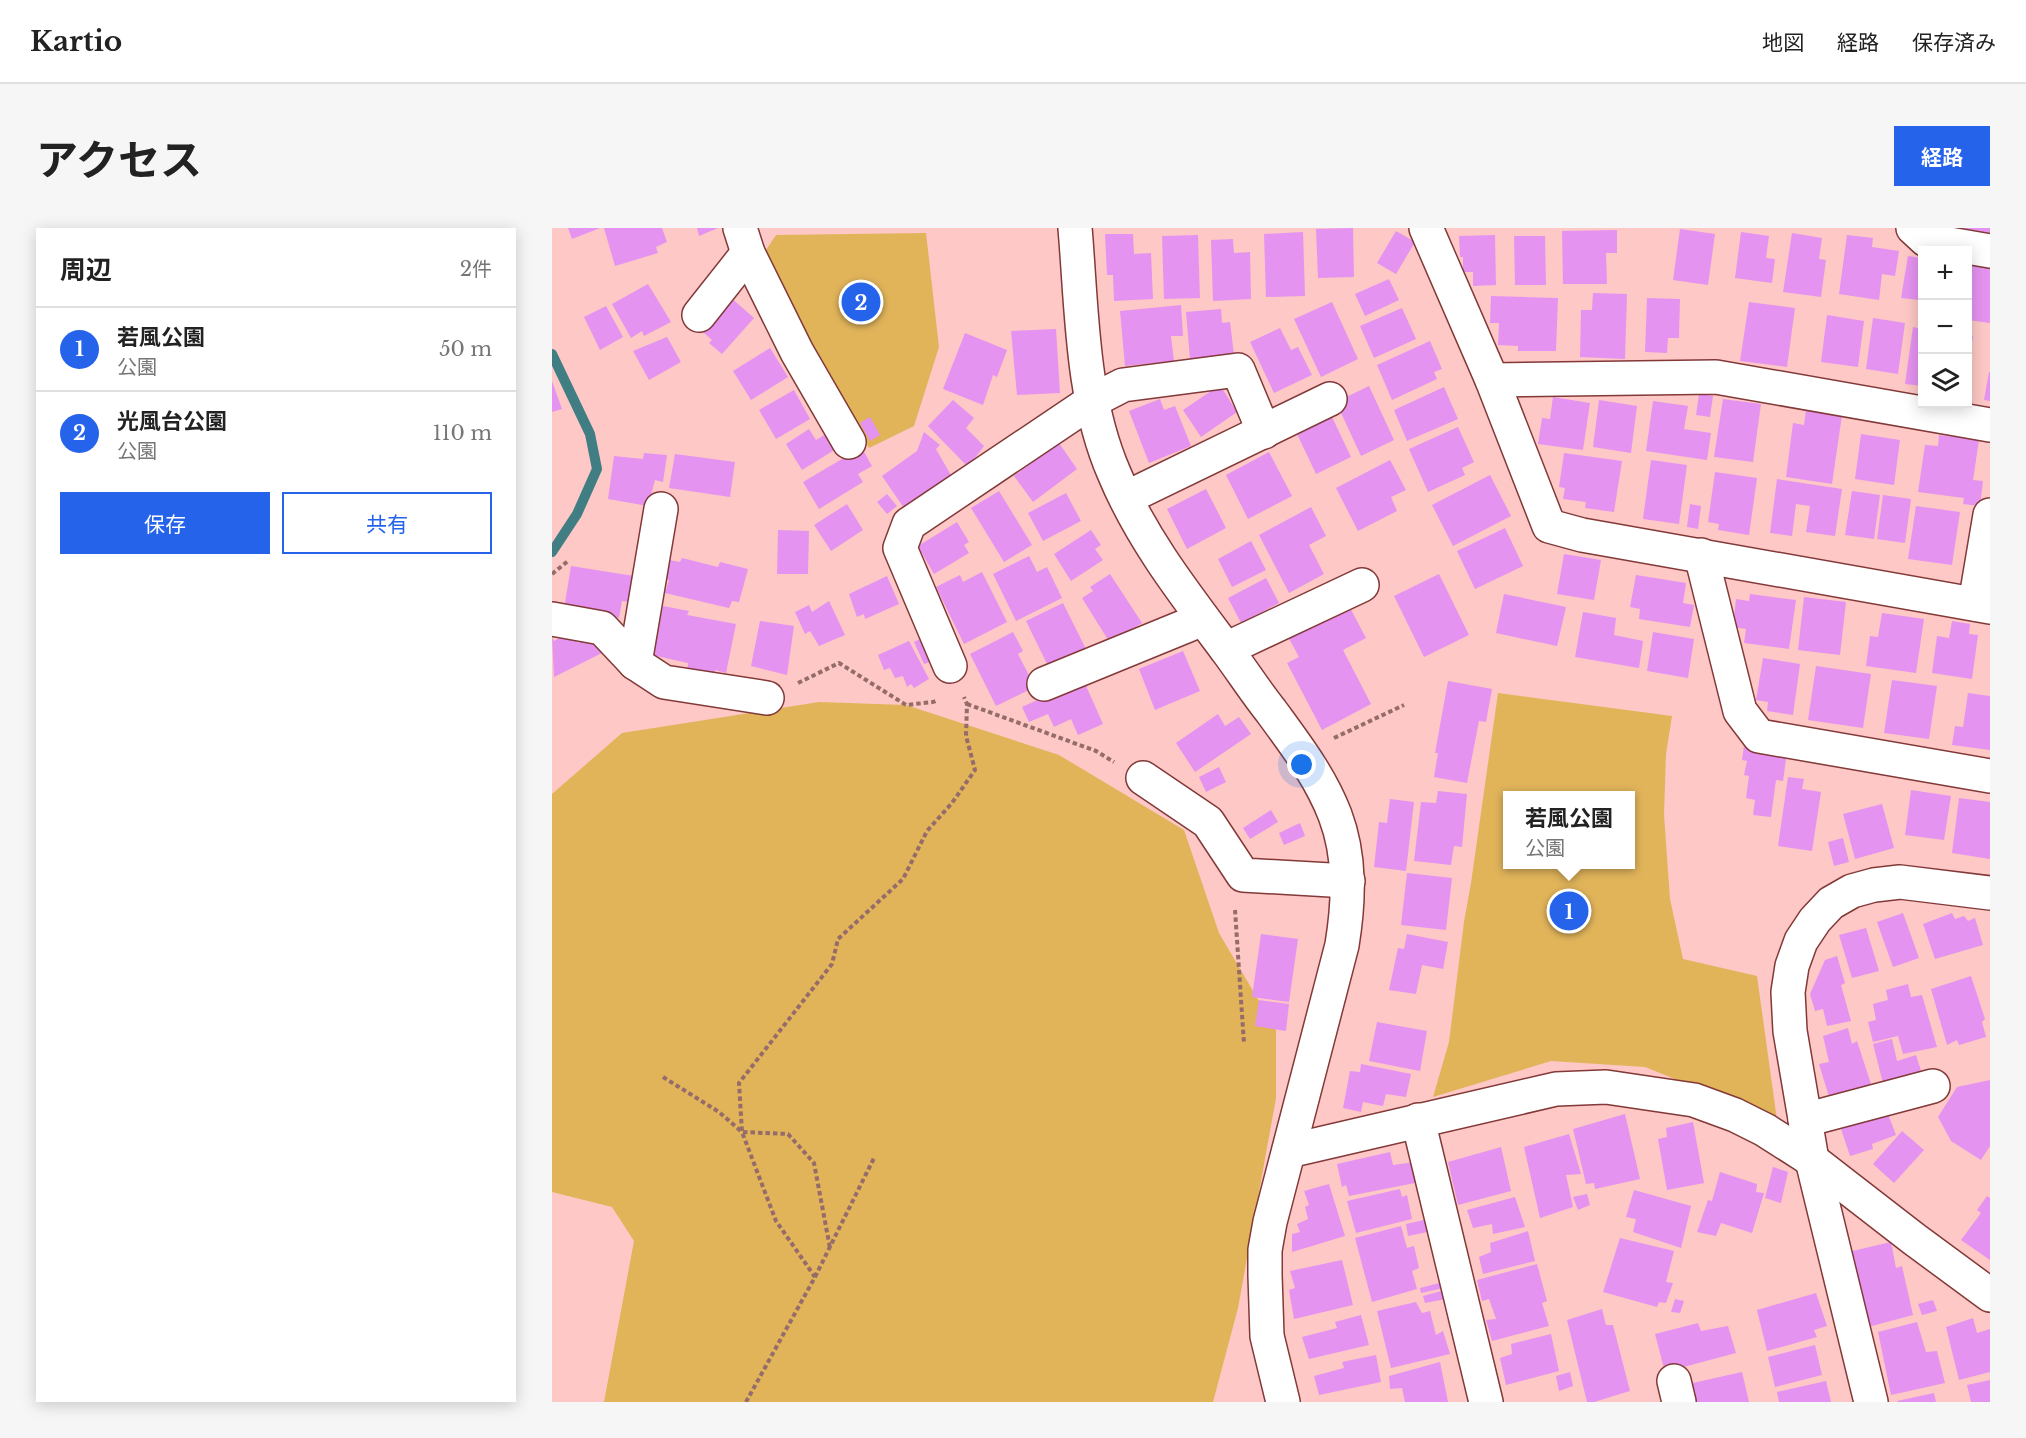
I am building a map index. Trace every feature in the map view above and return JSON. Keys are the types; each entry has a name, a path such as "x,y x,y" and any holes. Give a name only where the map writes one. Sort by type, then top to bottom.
{"street":[{"path":"1075,228 1084,342 1092,401 1113,473 1160,559 1303,753 1335,815 1344,848 1348,880 1348,911 1342,945 1270,1222 1265,1251 1267,1336 1283,1402"},
{"path":"1426,228 1492,380 1549,526 1582,535 1983,605 1990,515"},
{"path":"1913,228 1926,240 1990,251"},
{"path":"699,315 744,240"},
{"path":"744,240 797,352 849,442"},
{"path":"950,666 900,548 909,524 1092,401 1123,386 1238,370 1264,432"},
{"path":"1492,380 1716,377 1990,425"},
{"path":"1126,498 1330,399"},
{"path":"635,663 661,509"},
{"path":"1701,555 1740,711 1759,736 1990,776"},
{"path":"1226,649 1362,585"},
{"path":"552,619 602,628 635,663 663,682 767,698"},
{"path":"1044,684 1203,619"},
{"path":"1143,778 1208,822 1243,874 1348,880"},
{"path":"1871,1402 1812,1160 1790,1031 1788,992 1792,966 1801,941 1815,920 1831,903 1852,891 1874,885 1900,882 1990,893"},
{"path":"1805,1120 1933,1086"},
{"path":"1289,1151 1556,1089 1606,1087 1694,1100 1735,1115 1765,1130 1812,1160 1990,1295"},
{"path":"1418,1120 1486,1402"}],"path":[{"path":"552,574 568,561"},
{"path":"811,677 839,663 906,705 933,702 942,698"},
{"path":"815,1278 776,1221 742,1132 739,1083 832,964 838,939 903,879 927,831 952,803 975,770 966,736 967,704 1096,751 1143,778"},
{"path":"1303,753 1404,705"},
{"path":"1243,874 1234,903 1244,1044"},
{"path":"663,1077 719,1112 742,1132 788,1134 814,1163 830,1248"},
{"path":"746,1402 815,1278 874,1158"}],"shaded area":[{"path":"926,233 939,347 914,426 869,448 762,256 776,235"},
{"path":"1498,693 1672,716 1666,754 1664,815 1670,899 1683,959 1757,976 1777,1120 1645,1067 1551,1061 1433,1097 1449,1042 1464,922"},
{"path":"819,702 906,705 1059,755 1184,830 1219,933 1276,1030 1276,1098 1238,1308 1213,1402 604,1402 634,1241 612,1207 552,1192 552,794 622,733"}],"building":[{"path":"568,228 600,228 572,239"},
{"path":"604,228 662,228 667,242 656,247 658,253 615,266"},
{"path":"697,228 718,228 699,236"},
{"path":"1353,228 1354,277 1318,278 1316,229"},
{"path":"1959,228 1990,228 1990,243 1958,238"},
{"path":"1680,229 1715,234 1708,285 1673,280"},
{"path":"1617,230 1617,253 1606,253 1607,284 1563,284 1562,231"},
{"path":"1396,231 1415,242 1396,274 1377,263"},
{"path":"1303,232 1305,296 1266,297 1264,234"},
{"path":"1741,232 1769,236 1766,258 1775,259 1772,283 1735,278"},
{"path":"1792,233 1822,238 1819,259 1826,260 1821,297 1783,292"},
{"path":"1105,234 1133,234 1134,254 1151,253 1153,299 1114,301 1113,275 1107,275"},
{"path":"1198,235 1200,298 1164,299 1162,236"},
{"path":"1495,235 1496,285 1473,286 1473,272 1463,272 1459,236"},
{"path":"1847,235 1873,238 1872,247 1899,251 1895,276 1882,274 1879,300 1839,294"},
{"path":"1514,236 1545,236 1546,285 1515,285"},
{"path":"1233,239 1234,253 1250,252 1251,299 1213,301 1211,240"},
{"path":"1908,256 1918,257 1918,300 1901,298"},
{"path":"1972,256 1990,265 1990,323 1972,321"},
{"path":"1389,279 1399,300 1365,316 1355,294"},
{"path":"648,284 671,322 644,336 642,331 631,338 612,304"},
{"path":"1593,293 1627,294 1625,359 1580,357 1581,310 1592,310"},
{"path":"729,296 754,318 722,354 709,343 712,340 703,332"},
{"path":"1491,296 1558,298 1556,351 1518,351 1518,346 1498,345 1499,323 1490,323"},
{"path":"1647,298 1680,299 1679,338 1668,338 1667,353 1645,352"},
{"path":"1332,302 1358,359 1321,377 1294,319"},
{"path":"1749,302 1795,308 1787,367 1740,361"},
{"path":"1181,305 1183,336 1171,336 1174,361 1125,366 1120,311"},
{"path":"606,306 623,337 600,350 584,317"},
{"path":"1402,308 1416,339 1374,358 1360,326"},
{"path":"1221,309 1222,323 1230,322 1234,355 1190,359 1186,312"},
{"path":"1827,315 1864,321 1858,367 1821,362"},
{"path":"1873,318 1905,323 1898,374 1866,369"},
{"path":"1913,327 1918,328 1918,386 1905,384"},
{"path":"1280,328 1291,350 1298,347 1312,375 1274,393 1250,342"},
{"path":"1056,329 1060,393 1017,395 1011,331"},
{"path":"965,333 1007,350 997,377 993,375 983,405 943,389"},
{"path":"667,337 681,362 649,380 633,351"},
{"path":"1430,341 1442,369 1434,372 1437,379 1392,400 1377,365"},
{"path":"770,348 788,377 751,400 733,371"},
{"path":"1990,372 1990,401 1984,400"},
{"path":"552,381 562,409 552,412"},
{"path":"1220,385 1237,412 1201,437 1183,410"},
{"path":"1369,386 1394,440 1361,456 1336,402"},
{"path":"1444,387 1458,419 1407,441 1394,410"},
{"path":"794,390 810,419 776,439 759,410"},
{"path":"1699,394 1713,396 1710,417 1696,415"},
{"path":"1553,397 1590,403 1583,450 1538,444 1542,418 1550,419"},
{"path":"1160,399 1164,410 1175,406 1191,446 1149,463 1129,411"},
{"path":"1723,399 1761,404 1753,462 1714,457"},
{"path":"953,400 974,418 966,428 984,446 968,467 928,426"},
{"path":"1599,400 1637,406 1631,453 1593,447"},
{"path":"1653,401 1688,406 1684,429 1711,433 1707,460 1646,451"},
{"path":"1806,410 1842,415 1832,484 1786,477 1793,423 1804,425"},
{"path":"870,417 880,435 870,441 860,423"},
{"path":"1332,417 1351,457 1316,474 1297,434"},
{"path":"1458,427 1474,462 1462,468 1465,475 1428,492 1409,449"},
{"path":"809,429 816,440 826,434 836,449 802,470 786,444"},
{"path":"924,432 940,445 936,449 952,477 906,511 882,476 917,451"},
{"path":"1861,434 1900,440 1894,485 1855,479"},
{"path":"1939,435 1979,440 1973,480 1983,481 1980,506 1963,504 1964,498 1918,492 1925,445 1938,446"},
{"path":"1059,443 1077,469 1033,502 1014,476"},
{"path":"863,450 872,466 858,474 863,482 819,509 803,482 847,456 849,459"},
{"path":"1269,452 1292,496 1248,519 1226,475"},
{"path":"644,453 667,455 663,482 655,480 648,506 608,499 614,456 643,459"},
{"path":"1564,453 1622,461 1614,512 1585,508 1586,502 1563,499 1565,488 1559,487"},
{"path":"675,454 735,462 730,497 669,488"},
{"path":"1390,460 1406,490 1391,497 1397,511 1358,531 1336,488"},
{"path":"1651,460 1687,465 1679,524 1643,519"},
{"path":"1715,472 1757,478 1749,535 1718,530 1719,524 1708,522"},
{"path":"1490,475 1511,516 1453,546 1432,505"},
{"path":"1777,479 1842,489 1835,536 1806,532 1810,506 1796,504 1792,536 1770,533"},
{"path":"1206,489 1226,528 1187,549 1167,509"},
{"path":"999,491 1032,545 1004,562 971,508"},
{"path":"1852,491 1880,495 1874,539 1845,535"},
{"path":"1066,493 1081,521 1043,541 1028,513"},
{"path":"887,494 897,506 887,514 877,502"},
{"path":"1883,495 1911,499 1905,543 1877,539"},
{"path":"847,504 863,530 831,551 814,525"},
{"path":"1690,504 1701,506 1698,529 1687,527"},
{"path":"1916,506 1960,512 1952,565 1908,559"},
{"path":"1311,507 1326,536 1309,545 1324,574 1289,593 1259,535"},
{"path":"957,522 969,542 964,545 969,553 934,574 918,546"},
{"path":"1505,528 1523,566 1475,589 1457,551"},
{"path":"778,530 809,531 808,574 777,574"},
{"path":"1091,530 1101,545 1095,549 1103,560 1071,581 1054,554"},
{"path":"1251,541 1266,570 1232,587 1218,559"},
{"path":"1564,554 1601,560 1594,600 1557,594"},
{"path":"1029,556 1037,572 1047,567 1062,598 1016,621 993,574"},
{"path":"682,558 718,567 720,562 748,569 739,602 732,601 729,608 665,593 669,580 664,579 669,560 680,562"},
{"path":"571,566 634,576 629,602 622,601 619,618 564,609"},
{"path":"982,572 1007,622 964,644 936,587 960,575 963,582"},
{"path":"1110,574 1142,623 1110,643 1082,598 1093,591 1090,587"},
{"path":"1439,574 1469,635 1424,657 1394,596"},
{"path":"1636,575 1686,583 1683,603 1694,605 1690,627 1639,619 1640,609 1630,607"},
{"path":"887,576 899,604 865,619 864,614 857,617 849,594"},
{"path":"1266,578 1279,603 1241,623 1228,598"},
{"path":"1504,594 1566,607 1557,646 1496,633"},
{"path":"1750,594 1796,600 1789,649 1744,643 1746,629 1733,627 1736,599 1749,601"},
{"path":"1804,597 1846,602 1840,655 1798,650"},
{"path":"829,601 845,635 819,646 810,631 805,634 795,612 809,605 812,612"},
{"path":"1063,603 1087,651 1050,670 1026,621"},
{"path":"1348,604 1366,638 1343,650 1371,704 1322,730 1287,663 1299,657 1287,635"},
{"path":"663,606 689,611 687,615 736,624 726,673 715,670 714,679 687,673 688,663 652,655"},
{"path":"1583,612 1616,618 1614,635 1643,641 1639,668 1575,657"},
{"path":"1882,613 1924,619 1916,673 1866,666 1870,636 1878,637"},
{"path":"760,621 794,626 787,675 751,666"},
{"path":"1952,621 1970,624 1969,634 1978,635 1972,679 1932,673 1937,636 1949,638"},
{"path":"572,631 578,643 594,634 602,653 554,677 552,637 554,641"},
{"path":"1013,632 1023,651 1018,654 1035,687 996,706 970,654"},
{"path":"1653,632 1694,639 1688,678 1647,671"},
{"path":"922,638 933,661 924,664 914,642"},
{"path":"909,641 929,679 914,688 911,684 907,687 903,676 895,678 890,668 884,670 878,655"},
{"path":"1183,651 1200,691 1155,710 1139,669"},
{"path":"1763,658 1800,664 1793,715 1767,711 1768,702 1756,700"},
{"path":"1816,666 1871,674 1863,728 1808,720"},
{"path":"1083,679 1103,724 1078,735 1071,719 1054,727 1048,714 1029,722 1022,707"},
{"path":"1892,680 1937,686 1929,739 1884,733"},
{"path":"1448,681 1492,689 1486,722 1479,721 1467,783 1434,777 1438,753 1435,753"},
{"path":"1968,693 1990,696 1990,750 1952,745 1955,726 1963,727"},
{"path":"1218,714 1225,726 1239,717 1251,734 1195,772 1176,743"},
{"path":"1744,745 1787,752 1783,781 1776,780 1771,817 1753,815 1755,800 1746,798 1749,776 1744,775 1747,761 1742,760"},
{"path":"1219,767 1226,782 1206,792 1199,777"},
{"path":"1788,777 1804,779 1802,789 1821,792 1812,851 1778,846"},
{"path":"1911,790 1951,796 1944,840 1905,835"},
{"path":"1438,791 1467,794 1462,847 1454,846 1451,865 1414,861 1421,802 1436,803"},
{"path":"1959,798 1990,802 1990,859 1952,853"},
{"path":"1390,799 1414,802 1406,871 1374,867 1379,822 1387,823"},
{"path":"1882,804 1894,848 1855,859 1843,814"},
{"path":"1271,810 1278,822 1250,839 1243,828"},
{"path":"1300,823 1305,836 1284,845 1279,833"},
{"path":"1843,838 1849,862 1834,866 1828,842"},
{"path":"1407,873 1452,878 1446,930 1401,925"},
{"path":"1903,913 1919,958 1893,967 1877,922"},
{"path":"1952,913 1955,919 1964,916 1968,921 1975,918 1983,945 1935,959 1923,924"},
{"path":"1866,928 1879,971 1852,978 1839,935"},
{"path":"1261,934 1298,939 1289,1002 1252,997"},
{"path":"1407,934 1448,942 1443,969 1422,965 1416,994 1389,990 1398,948 1404,949"},
{"path":"1837,956 1845,983 1841,985 1851,1021 1827,1026 1823,1009 1815,1011 1810,994 1825,960"},
{"path":"1971,976 1985,1019 1982,1022 1986,1037 1959,1045 1957,1040 1947,1045 1931,989"},
{"path":"1908,984 1911,997 1922,995 1937,1047 1903,1054 1898,1036 1873,1042 1868,1022 1876,1020 1873,1004 1888,1000 1886,990"},
{"path":"1259,1000 1289,1004 1286,1031 1255,1026"},
{"path":"1377,1022 1427,1031 1420,1071 1369,1061"},
{"path":"1848,1028 1852,1044 1857,1041 1872,1087 1830,1100 1819,1064 1829,1062 1823,1036"},
{"path":"1892,1039 1897,1061 1916,1055 1923,1077 1884,1087 1873,1044"},
{"path":"1361,1064 1411,1074 1406,1097 1386,1094 1383,1106 1363,1102 1361,1112 1343,1108 1350,1071 1360,1072"},
{"path":"1990,1080 1990,1146 1981,1160 1951,1141 1938,1117 1957,1087"},
{"path":"1625,1114 1640,1179 1595,1189 1594,1183 1586,1184 1573,1129"},
{"path":"1888,1114 1896,1135 1872,1144 1873,1149 1850,1156 1841,1129"},
{"path":"1693,1122 1704,1183 1667,1190 1658,1139 1667,1137 1666,1128"},
{"path":"1902,1131 1924,1150 1894,1183 1873,1164"},
{"path":"1569,1134 1581,1174 1566,1175 1573,1207 1540,1218 1524,1147"},
{"path":"1501,1147 1511,1191 1458,1205 1448,1162"},
{"path":"1390,1152 1393,1165 1414,1162 1420,1182 1349,1196 1346,1185 1342,1187 1337,1164"},
{"path":"1773,1167 1788,1172 1781,1203 1765,1198"},
{"path":"1720,1172 1757,1184 1756,1192 1764,1193 1752,1233 1721,1223 1716,1236 1697,1232 1708,1200 1712,1201"},
{"path":"1329,1184 1345,1236 1292,1252 1292,1234 1300,1232 1297,1224 1308,1219 1305,1207 1309,1205 1304,1191"},
{"path":"1400,1189 1402,1197 1407,1195 1412,1219 1356,1233 1347,1201"},
{"path":"1634,1190 1691,1206 1681,1248 1633,1232 1636,1219 1626,1217"},
{"path":"1587,1194 1590,1205 1578,1210 1573,1197"},
{"path":"1987,1196 1990,1198 1990,1260 1961,1240 1981,1213 1977,1210"},
{"path":"1515,1197 1525,1227 1493,1234 1492,1224 1473,1228 1467,1210"},
{"path":"1428,1219 1432,1231 1408,1236 1406,1224"},
{"path":"1401,1226 1407,1248 1414,1246 1419,1268 1412,1271 1417,1289 1372,1302 1355,1238"},
{"path":"1528,1231 1535,1261 1483,1274 1479,1257 1491,1252 1490,1243"},
{"path":"1620,1238 1674,1251 1666,1282 1673,1283 1666,1303 1659,1302 1657,1307 1603,1292"},
{"path":"1891,1242 1896,1268 1902,1266 1913,1315 1868,1327 1863,1297 1857,1298 1848,1252"},
{"path":"1342,1260 1353,1305 1294,1319 1289,1290 1295,1288 1290,1271"},
{"path":"1537,1264 1547,1301 1542,1303 1549,1326 1492,1341 1486,1320 1496,1319 1489,1299 1482,1301 1477,1280"},
{"path":"1443,1282 1444,1288 1421,1293 1420,1288"},
{"path":"1445,1290 1446,1299 1425,1303 1423,1296"},
{"path":"1816,1293 1827,1326 1814,1330 1817,1337 1767,1351 1757,1310"},
{"path":"1675,1299 1684,1301 1680,1313 1671,1312"},
{"path":"1933,1300 1937,1311 1922,1315 1918,1304"},
{"path":"1416,1302 1422,1313 1430,1311 1436,1335 1443,1331 1450,1354 1391,1368 1377,1311"},
{"path":"1602,1309 1606,1325 1613,1325 1630,1391 1587,1402 1567,1320"},
{"path":"1361,1315 1369,1345 1309,1359 1302,1337 1337,1328 1335,1322"},
{"path":"1973,1318 1977,1333 1990,1329 1990,1372 1959,1380 1946,1327"},
{"path":"1917,1322 1926,1352 1937,1351 1945,1383 1891,1395 1878,1332"},
{"path":"1698,1323 1701,1331 1728,1326 1736,1353 1665,1372 1655,1334"},
{"path":"1551,1334 1559,1371 1506,1385 1500,1358 1512,1354 1511,1344"},
{"path":"1815,1345 1822,1375 1775,1387 1768,1357"},
{"path":"1376,1355 1381,1382 1319,1395 1314,1376 1344,1368 1342,1362"},
{"path":"1440,1362 1448,1402 1405,1402 1402,1388 1390,1389 1389,1376"},
{"path":"1570,1372 1573,1386 1559,1391 1556,1376"},
{"path":"1742,1372 1749,1402 1691,1402 1688,1384"},
{"path":"1990,1380 1990,1402 1971,1402 1967,1385"},
{"path":"1826,1381 1831,1402 1779,1402 1777,1392"},
{"path":"1934,1393 1936,1402 1897,1401"}],"waterway":[{"path":"552,354 590,434 597,469 577,514 552,552"}],"place":[{"name":"光風台公園","path":"861,302"},
{"name":"若風公園","path":"1569,911"}]}
